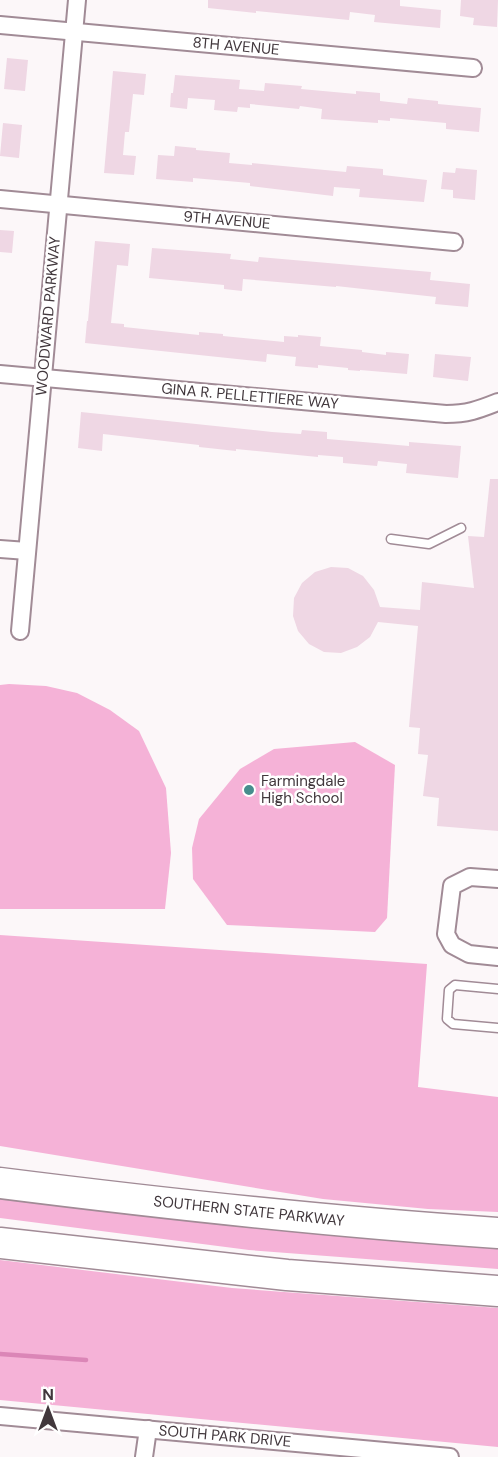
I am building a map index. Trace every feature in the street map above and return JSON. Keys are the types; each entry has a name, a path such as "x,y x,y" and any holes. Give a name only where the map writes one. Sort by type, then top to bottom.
{"highway":[{"path":"0,1163 171,1184 340,1221"},
{"name":"SOUTHERN STATE PARKWAY","path":"0,1183 200,1207 498,1233"},
{"path":"0,1243 287,1275 498,1291"}],"street":[{"name":"WOODWARD PARKWAY","path":"20,631 77,0"},
{"name":"8TH AVENUE","path":"0,25 473,68"},
{"name":"9TH AVENUE","path":"0,199 454,242"},
{"name":"GINA R. PELLETTIERE WAY","path":"0,374 446,414 476,411 498,402"},
{"path":"0,549 27,551"},
{"path":"498,879 470,877 452,886 446,934 452,945 469,954 498,957"},
{"name":"SOUTH PARK DRIVE","path":"0,1416 148,1429 312,1451 450,1457"},
{"path":"144,1457 148,1429"}],"lane":[{"path":"391,539 429,544 461,528"},
{"path":"498,989 455,985 449,990 447,1019 453,1024 498,1028"}],"shaded area":[{"path":"0,685 46,686 77,693 110,710 139,731 166,788 171,853 165,909 0,909"},
{"path":"355,742 395,765 387,918 375,932 227,925 193,879 192,848 199,819 240,769 274,749"},
{"path":"0,935 427,964 418,1087 498,1097 498,1212 428,1209 323,1199 0,1146"},
{"path":"0,1189 498,1240 498,1269 249,1250 0,1218"},
{"path":"0,1260 232,1288 498,1308 498,1447 0,1400"}],"building":[{"path":"208,0 400,0 400,6 441,10 440,28 374,22 375,15 350,12 349,20 208,8"},
{"path":"461,0 498,0 497,27 473,25 474,18 460,16"},
{"path":"7,58 28,60 25,91 4,89"},
{"path":"113,71 146,74 144,95 133,94 129,132 125,132 123,155 136,156 134,175 104,173"},
{"path":"175,75 240,80 239,89 264,91 265,83 356,94 356,91 380,93 380,101 407,104 408,98 438,101 438,104 481,108 479,132 446,129 446,123 390,118 390,121 378,120 378,123 321,119 322,109 300,106 299,109 250,104 250,108 238,107 237,112 214,110 215,100 188,98 187,109 170,107"},
{"path":"3,123 22,125 19,158 0,156"},
{"path":"175,146 230,153 229,163 346,172 347,166 383,169 383,175 427,180 424,202 359,197 360,189 334,187 333,196 250,186 250,183 193,178 193,182 156,179 158,155 174,156"},
{"path":"456,168 477,170 475,200 453,198 453,190 441,189 443,172 455,173"},
{"path":"0,230 14,231 12,253 0,252"},
{"path":"95,241 130,244 128,266 117,265 111,323 124,324 124,327 199,335 199,332 223,334 223,336 284,342 284,336 321,337 320,346 386,355 386,352 409,354 407,374 348,370 348,368 318,365 318,368 295,366 296,357 267,354 266,362 85,343"},
{"path":"152,248 231,254 230,259 258,262 259,257 431,272 430,280 470,284 468,307 435,304 436,297 336,286 243,279 242,291 224,289 224,285 149,278"},
{"path":"435,354 471,357 468,381 433,377"},
{"path":"81,412 272,432 301,434 302,430 327,432 327,439 409,446 409,442 461,446 458,478 406,473 407,464 378,461 377,466 343,463 343,457 318,455 318,457 236,449 236,451 103,434 102,451 78,448"},
{"path":"490,479 498,479 498,831 437,826 439,798 423,796 428,755 418,754 420,728 409,727 418,626 378,622 370,637 357,647 341,653 324,652 309,644 298,631 293,616 294,598 302,583 315,572 331,567 348,568 363,576 374,590 380,607 420,610 422,582 474,588 468,536 484,537"}],"waterway":[{"path":"0,1354 86,1360"}],"place":[{"name":"Farmingdale High School","path":"249,790"}]}
